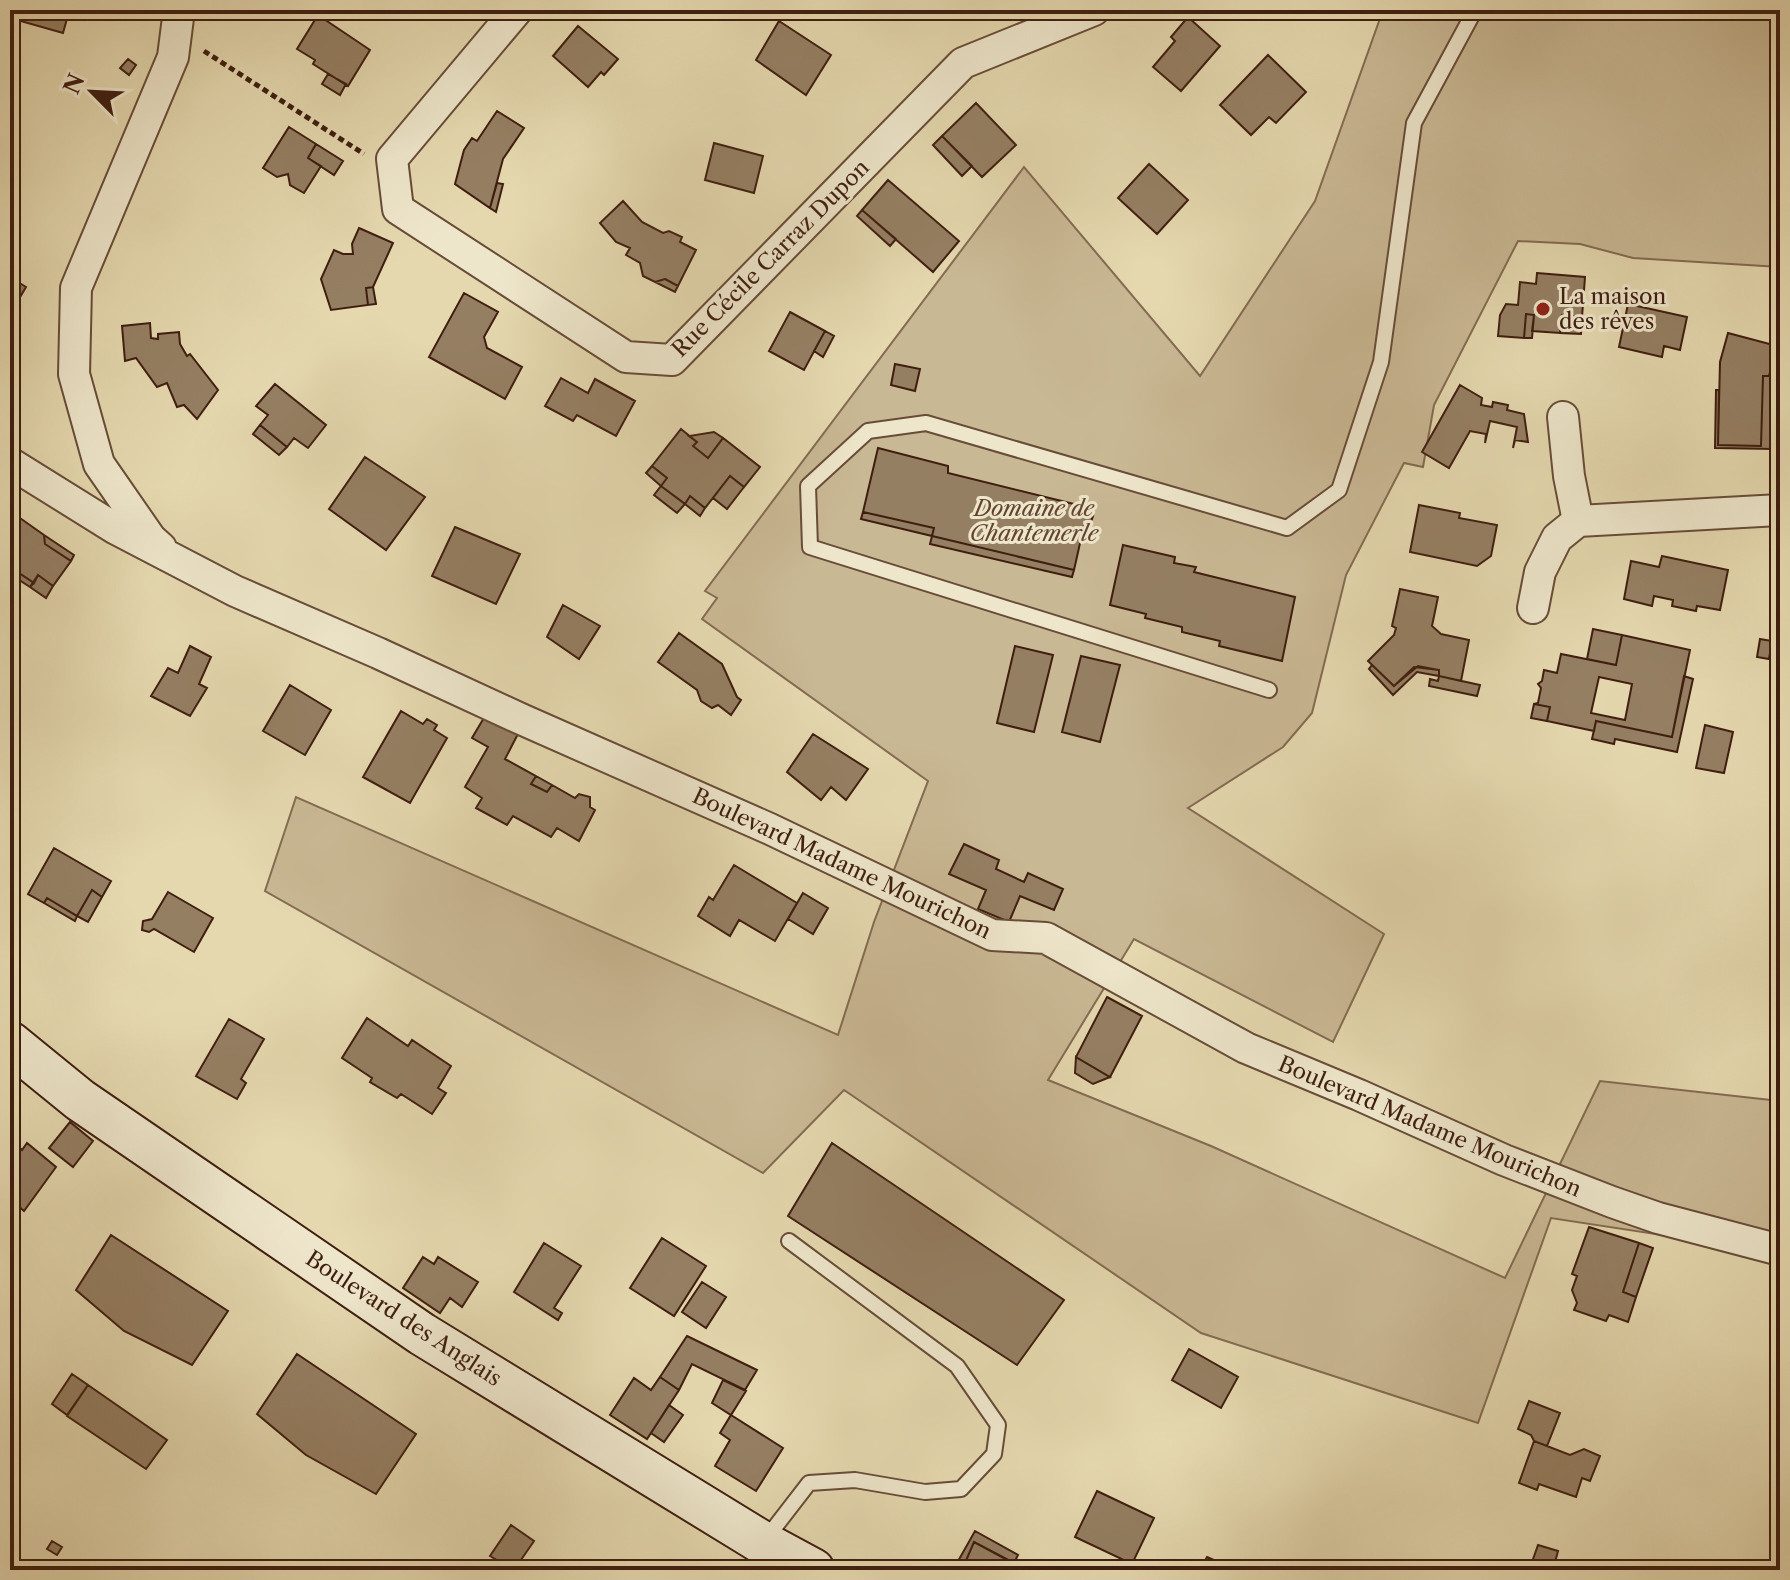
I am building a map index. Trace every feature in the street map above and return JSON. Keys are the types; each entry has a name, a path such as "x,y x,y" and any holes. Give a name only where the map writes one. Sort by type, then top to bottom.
{"street":[{"name":"Boulevard Madame Mourichon","path":"176,561 151,539 99,464 74,374 76,288 173,57 179,10"},
{"path":"394,174 392,159 517,10"},
{"name":"Rue Cécile Carraz Dupon","path":"394,174 398,209 626,357 672,360 963,63 1094,10"},
{"path":"1563,417 1569,476 1578,521"},
{"name":"Boulevard Madame Mourichon","path":"10,463 116,529 235,591 378,653 547,720 992,935 1046,938 1246,1048 1504,1160 1625,1199 1658,1218 1780,1250"},
{"path":"1533,608 1540,572 1557,538 1578,521 1780,510"},
{"name":"Boulevard des Anglais","path":"10,1043 80,1100 422,1334 763,1543 813,1570"}],"lane":[{"path":"1269,690 810,547 808,486 868,431 926,423 1287,528 1339,490 1381,362 1414,123 1475,10"},
{"path":"763,1543 809,1483 855,1480 925,1492 961,1489 994,1454 998,1425 957,1366 789,1241"}],"path":[{"path":"173,57 203,50 394,174"}],"green space":[{"name":"Domaine de Chantemerle","path":"1383,10 1780,10 1780,267 1633,258 1580,244 1518,241 1434,405 1423,467 1404,463 1346,575 1312,713 1283,747 1188,808 1384,934 1333,1042 1134,939 1048,1080 1211,1146 1505,1278 1600,1081 1780,1101 1780,1253 1551,1218 1478,1423 1201,1333 844,1090 763,1173 265,891 296,797 838,1035 874,922 928,781 702,619 717,598 705,591 1024,167 1200,376 1315,201"}],"building":[{"path":"10,10 87,10 84,20 68,15 63,33 10,18"},
{"path":"318,15 370,50 348,86 313,64 315,60 297,49"},
{"path":"1188,17 1220,46 1181,91 1153,67 1175,41 1171,37"},
{"path":"779,21 831,55 806,95 756,60"},
{"path":"578,26 618,59 588,87 553,56"},
{"path":"1268,55 1306,92 1276,123 1269,117 1251,135 1220,105"},
{"path":"128,59 136,65 129,75 120,68"},
{"path":"328,74 346,84 340,95 322,84"},
{"path":"976,103 1016,145 982,177 942,136"},
{"path":"497,111 524,128 503,159 490,208 455,184 464,150 472,138 477,141"},
{"path":"289,127 316,144 308,158 321,166 304,193 290,185 288,174 277,177 263,168"},
{"path":"942,136 972,166 962,176 933,145"},
{"path":"714,143 763,156 754,193 705,180"},
{"path":"316,144 343,161 334,175 308,158"},
{"path":"1149,164 1188,200 1157,234 1118,198"},
{"path":"888,180 959,241 933,272 862,210"},
{"path":"497,183 503,184 496,212 490,208"},
{"path":"623,201 642,222 663,233 669,231 682,237 680,242 696,250 678,286 665,279 655,282 643,276 640,263 626,255 630,248 616,242 600,223"},
{"path":"862,210 896,239 890,246 857,216"},
{"path":"359,228 393,243 373,287 366,288 368,305 331,310 321,279 334,250 353,254 352,244"},
{"name":"La maison des rêves","path":"1537,273 1585,277 1582,317 1562,315 1560,333 1532,331 1534,315 1526,314 1524,338 1498,336 1500,315 1506,304 1518,305 1520,282 1536,284"},
{"path":"10,277 26,287 10,314"},
{"path":"665,279 678,286 675,292 655,282"},
{"path":"373,287 376,304 368,305 366,288"},
{"path":"464,293 498,312 484,337 487,348 522,367 505,399 429,357"},
{"path":"1628,304 1687,317 1680,350 1664,346 1662,357 1619,347"},
{"path":"790,312 825,331 804,370 769,351"},
{"path":"1526,314 1534,315 1532,338 1524,338"},
{"path":"1562,315 1582,317 1581,334 1560,333"},
{"path":"150,323 151,338 158,339 158,334 179,332 180,344 187,356 190,354 218,390 197,419 184,405 177,407 167,383 157,387 136,358 125,361 122,326"},
{"path":"825,331 834,336 823,357 814,351"},
{"path":"1728,333 1777,346 1769,376 1763,376 1761,446 1718,445 1720,362"},
{"path":"1777,346 1780,347 1780,354 1774,375 1773,449 1715,448 1716,390 1719,390 1718,445 1761,446 1763,376 1769,376"},
{"path":"895,364 920,369 915,391 891,385"},
{"path":"561,378 588,393 595,379 635,401 616,436 577,415 573,421 545,406"},
{"path":"275,384 326,425 308,448 294,438 287,447 260,425 268,415 256,406"},
{"path":"1460,385 1482,398 1481,405 1492,407 1493,402 1508,405 1507,410 1524,414 1528,442 1515,440 1513,448 1517,427 1490,421 1485,443 1486,434 1470,431 1449,468 1422,452"},
{"path":"260,425 287,447 279,455 253,434"},
{"path":"681,429 697,442 693,446 708,458 723,438 760,467 744,487 730,476 705,508 690,496 685,504 661,486 667,478 652,466"},
{"path":"714,432 723,438 708,458 693,446 697,442 689,436"},
{"path":"878,448 948,466 948,473 1090,508 1094,513 1091,522 1085,521 1074,570 932,536 934,528 863,512"},
{"path":"365,457 425,497 386,550 329,509"},
{"path":"652,466 667,478 661,486 646,473"},
{"path":"730,476 744,487 727,509 713,498"},
{"path":"661,486 685,504 677,513 654,495"},
{"path":"690,496 705,508 700,516 685,504"},
{"path":"1419,505 1460,513 1459,518 1497,525 1491,556 1477,566 1410,552"},
{"path":"10,511 44,535 45,544 71,561 53,586 38,575 34,583 10,567"},
{"path":"863,512 934,528 932,536 861,519"},
{"path":"455,527 520,554 496,604 432,576"},
{"path":"44,535 74,555 71,561 45,544"},
{"path":"932,536 1074,570 1072,577 930,544"},
{"path":"1123,545 1175,557 1174,563 1196,567 1194,572 1295,597 1282,661 1219,646 1220,641 1182,632 1182,627 1110,605"},
{"path":"1662,556 1728,570 1720,610 1697,606 1696,611 1672,606 1673,600 1654,596 1652,606 1624,599 1631,561 1659,567"},
{"path":"10,567 34,583 30,587 10,574"},
{"path":"38,575 53,586 46,598 30,587"},
{"path":"1400,589 1438,597 1432,626 1441,634 1469,640 1461,681 1439,676 1439,670 1418,666 1394,686 1368,661 1394,635 1396,628 1392,626"},
{"path":"563,605 600,626 579,659 547,637"},
{"path":"1593,629 1622,635 1616,665 1587,659"},
{"path":"679,633 722,664 741,700 731,715 718,705 712,708 701,701 697,690 658,662"},
{"path":"1622,635 1690,650 1672,737 1596,721 1594,731 1547,721 1550,707 1534,704 1538,703 1541,688 1538,684 1542,681 1544,670 1557,673 1561,654 1616,665","holes":["1599,677 1632,684 1625,720 1591,713"]},
{"path":"1760,639 1772,641 1769,659 1757,657"},
{"path":"190,646 211,657 199,684 207,688 190,716 151,696 168,668 178,673"},
{"path":"1015,646 1053,655 1034,732 997,723"},
{"path":"1081,656 1120,665 1100,742 1062,732"},
{"path":"1372,665 1394,686 1414,667 1439,670 1439,676 1417,672 1393,695 1369,669"},
{"path":"1439,676 1480,685 1477,696 1429,686 1430,679 1438,681"},
{"path":"1684,676 1693,679 1677,752 1615,739 1614,744 1592,739 1596,721 1672,737"},
{"path":"290,685 331,710 305,755 263,731"},
{"path":"1534,704 1550,707 1547,721 1531,718"},
{"path":"401,711 423,724 427,719 437,725 434,730 447,738 410,803 363,777"},
{"path":"485,716 519,732 505,759 536,776 531,784 547,792 552,785 575,798 579,794 590,797 590,807 595,810 579,841 557,828 551,837 513,816 507,825 476,808 482,798 465,787 488,747 472,738"},
{"path":"1705,725 1733,732 1724,773 1696,768"},
{"path":"813,734 868,769 846,800 831,787 821,800 787,772"},
{"path":"536,776 552,785 547,792 531,784"},
{"path":"964,844 999,860 996,869 1024,882 1028,873 1063,889 1054,910 1020,896 1009,922 978,909 986,890 949,874"},
{"path":"54,848 111,881 102,897 92,890 77,916 47,898 44,903 28,894"},
{"path":"734,865 797,903 775,941 739,920 730,936 698,916 709,897 713,900"},
{"path":"92,890 102,897 88,922 77,916"},
{"path":"168,892 213,918 194,952 154,929 149,932 142,930 143,921 152,919"},
{"path":"803,893 828,908 813,934 788,919"},
{"path":"47,898 77,916 75,921 44,903"},
{"path":"1107,997 1142,1016 1110,1077 1076,1057"},
{"path":"367,1018 408,1046 412,1040 451,1066 438,1088 446,1093 432,1114 401,1094 397,1098 370,1082 372,1078 342,1058"},
{"path":"229,1019 264,1039 241,1079 246,1083 237,1099 196,1076"},
{"path":"1076,1057 1110,1077 1093,1084 1075,1073"},
{"path":"70,1122 93,1141 73,1167 49,1148"},
{"path":"10,1139 22,1150 27,1143 56,1167 24,1211 10,1199"},
{"path":"832,1143 1064,1300 1017,1365 788,1216"},
{"path":"1589,1227 1639,1243 1623,1292 1636,1297 1628,1322 1609,1315 1606,1321 1574,1310 1577,1303 1572,1290 1577,1276 1572,1274"},
{"path":"111,1235 228,1311 192,1365 124,1331 76,1290"},
{"path":"662,1238 706,1266 674,1316 630,1288"},
{"path":"544,1243 581,1266 554,1308 562,1313 558,1320 514,1292"},
{"path":"1639,1243 1653,1248 1636,1297 1623,1292"},
{"path":"423,1257 434,1264 438,1257 478,1282 462,1307 450,1298 440,1313 403,1288"},
{"path":"702,1282 726,1297 706,1328 682,1312"},
{"path":"687,1336 757,1370 745,1390 692,1364 679,1390 660,1377"},
{"path":"1189,1349 1238,1377 1221,1408 1172,1380"},
{"path":"297,1354 416,1434 376,1494 306,1455 257,1414"},
{"path":"72,1374 88,1385 67,1415 52,1404"},
{"path":"660,1377 679,1390 647,1439 610,1415 634,1378 651,1390"},
{"path":"723,1380 746,1391 731,1415 712,1403"},
{"path":"88,1385 167,1440 146,1469 67,1416"},
{"path":"1529,1401 1560,1413 1547,1446 1518,1429"},
{"path":"669,1405 683,1415 664,1442 651,1433"},
{"path":"731,1415 783,1448 756,1491 715,1466 730,1440 720,1433"},
{"path":"1534,1441 1570,1455 1584,1449 1600,1456 1590,1481 1582,1478 1576,1497 1539,1484 1537,1490 1519,1483"},
{"path":"1097,1491 1154,1518 1132,1564 1075,1537"},
{"path":"511,1525 534,1541 514,1570 490,1556"},
{"path":"975,1531 1018,1555 1014,1563 974,1542 962,1570 953,1570"},
{"path":"52,1541 62,1547 57,1555 47,1549"},
{"path":"974,1542 1015,1564 1012,1570 962,1570"},
{"path":"1538,1545 1558,1551 1553,1570 1531,1565"},
{"path":"1207,1557 1236,1570 1200,1570"}],"place":[{"name":"La maison des rêves","path":"1543,309"}]}
